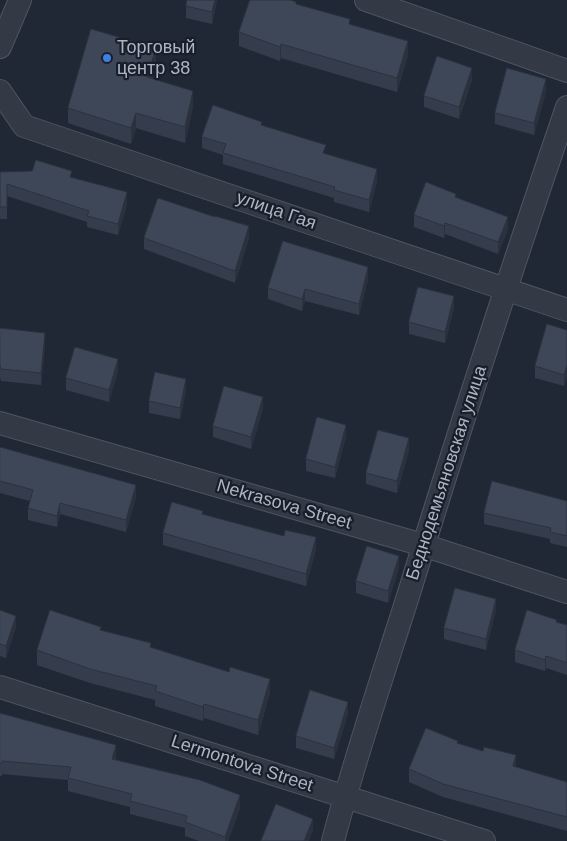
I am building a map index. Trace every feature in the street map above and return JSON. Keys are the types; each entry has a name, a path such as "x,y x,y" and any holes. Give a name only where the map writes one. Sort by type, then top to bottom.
{"street":[{"path":"0,47 20,0"},
{"path":"366,0 567,71"},
{"name":"улица Гая","path":"0,91 24,126 567,310"},
{"name":"Беднодемьяновская улица","path":"333,841 424,545 506,289 567,107"},
{"name":"Nekrasova Street","path":"0,423 424,545 567,592"},
{"name":"Lermontova Street","path":"0,687 484,841"}],"building":[{"path":"187,0 215,0 212,12 186,6"},
{"path":"250,0 290,0 296,2 296,4 350,19 349,24 408,41 397,78 281,44 280,47 239,32"},
{"path":"91,29 156,48 147,77 193,91 185,127 136,113 131,128 68,108"},
{"path":"437,56 472,68 459,107 424,96"},
{"path":"507,68 546,79 534,123 495,113"},
{"path":"213,105 262,122 261,125 326,145 323,153 377,169 369,200 334,190 335,187 223,153 226,144 202,137"},
{"path":"36,160 72,171 70,177 127,192 118,224 87,216 89,211 7,184 7,207 0,207 0,172 32,171"},
{"path":"426,182 456,194 455,197 508,217 498,242 445,223 444,226 414,215"},
{"path":"158,198 249,226 235,271 144,238"},
{"path":"283,241 368,267 359,304 305,289 302,299 268,288"},
{"path":"418,287 454,296 445,332 409,322"},
{"path":"547,324 567,330 567,365 564,375 535,366"},
{"path":"0,328 45,333 41,373 1,369"},
{"path":"75,347 118,359 109,390 66,378"},
{"path":"155,372 186,379 180,408 149,401"},
{"path":"224,386 263,397 251,437 213,426"},
{"path":"317,417 346,425 335,467 306,459"},
{"path":"378,430 409,438 397,481 366,473"},
{"path":"0,447 136,485 126,520 60,503 57,516 28,508 33,490 0,481"},
{"path":"492,481 567,501 567,536 550,532 551,528 484,513"},
{"path":"172,502 203,511 202,514 284,536 285,530 316,537 306,574 163,533"},
{"path":"367,546 399,556 388,591 356,581"},
{"path":"455,588 496,599 486,639 444,628"},
{"path":"0,610 16,616 6,646 0,644"},
{"path":"50,610 101,627 100,630 151,643 150,647 229,672 230,667 270,679 258,720 204,704 203,707 155,691 157,686 90,669 37,650"},
{"path":"527,610 567,625 567,663 546,656 545,660 515,650"},
{"path":"310,690 348,702 334,748 296,736"},
{"path":"0,713 116,745 112,759 200,780 240,795 225,837 185,822 187,816 130,801 132,794 68,778 71,767 2,761 0,763"},
{"path":"426,728 458,741 457,743 483,751 484,747 516,755 513,766 567,782 567,817 443,784 409,769"},
{"path":"276,804 313,819 304,841 261,841"}],"place":[{"name":"Торговый центр 38","path":"107,58"}]}
